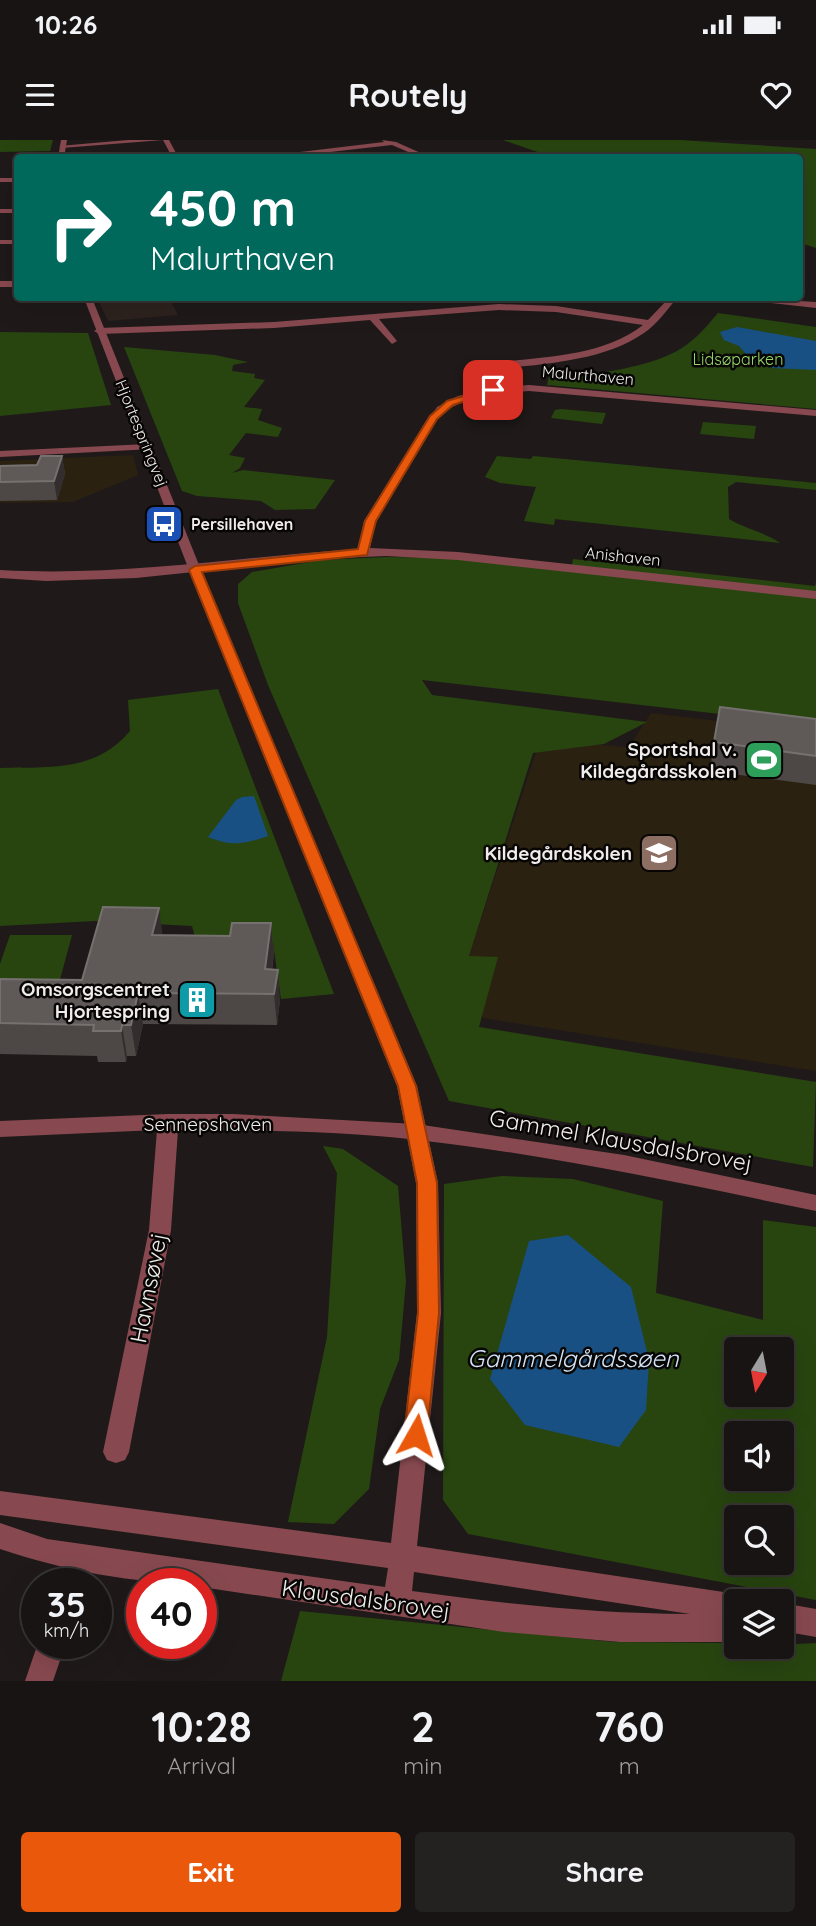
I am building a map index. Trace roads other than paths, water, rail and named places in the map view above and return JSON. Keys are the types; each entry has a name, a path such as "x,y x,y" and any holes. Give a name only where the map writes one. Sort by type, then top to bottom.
{"street":[{"path":"63,143 160,140"},
{"path":"385,140 420,154"},
{"path":"291,154 394,143"},
{"name":"Hjortespringvej","path":"89,301 195,570 404,1073 427,1183 429,1313 397,1604"},
{"path":"481,368 597,349 628,338 650,323 670,301"},
{"path":"780,301 816,305"},
{"path":"99,331 274,325 518,307 650,323"},
{"path":"372,316 392,341"},
{"name":"Malurthaven","path":"363,552 370,521 433,418 440,409 462,398 493,390 540,388 816,413"},
{"path":"0,454 148,447"},
{"path":"5,575 110,576 363,552"},
{"name":"Anishaven","path":"363,552 426,554 816,594"},
{"name":"Havnsøvej","path":"116,1452 160,1230 168,1122"},
{"name":"Sennepshaven","path":"0,1129 233,1122 416,1132"},
{"name":"Gammel Klausdalsbrovej","path":"416,1132 624,1163 816,1203"},
{"path":"0,1503 403,1558 724,1606"},
{"name":"Klausdalsbrovej","path":"0,1536 47,1552 504,1618 620,1628 724,1628"},
{"path":"794,1620 816,1626"},
{"path":"794,1627 816,1626"},
{"path":"39,1681 47,1659"}],"water":[{"path":"737,327 816,341 816,370 772,368 750,359 739,346 724,340 720,332"},
{"path":"254,796 268,836 238,843 208,837 236,800"},
{"name":"Gammelgårdssøen","path":"568,1235 631,1287 649,1360 646,1410 619,1447 525,1425 490,1379 529,1241"}],"place":[{"name":"Persillehaven","path":"164,524"},
{"name":"Sportshal v. Kildegårdsskolen","path":"764,760"},
{"name":"Kildegårdskolen","path":"659,853"},
{"name":"Omsorgscentret Hjortespring","path":"197,1000"}],"park label":[{"name":"Lidsøparken","path":"738,359"}]}
